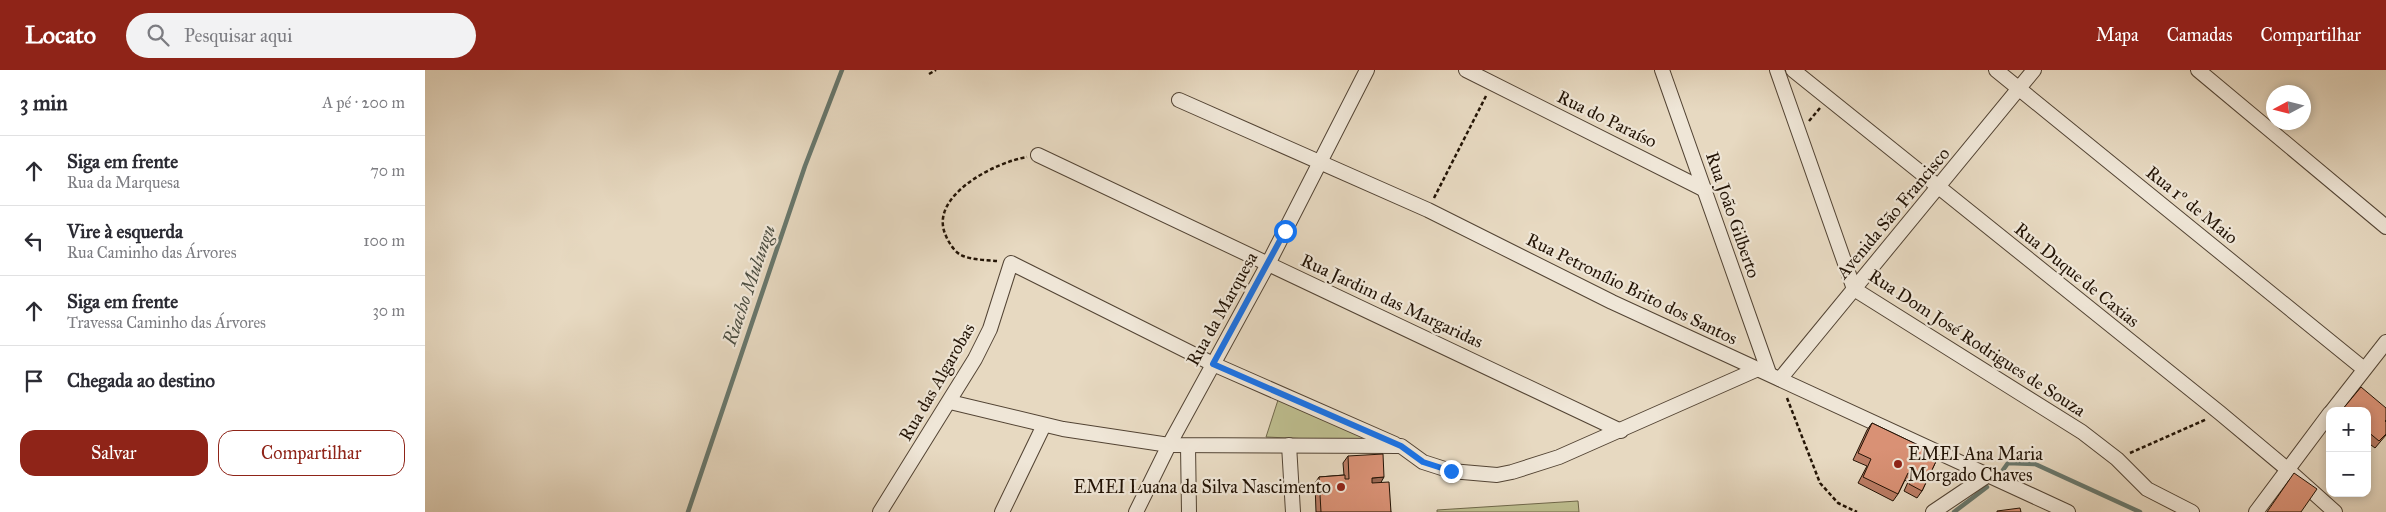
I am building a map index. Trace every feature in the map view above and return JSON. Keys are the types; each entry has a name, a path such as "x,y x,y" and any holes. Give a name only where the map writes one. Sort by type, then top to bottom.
{"street":[{"name":"Rua da Marquesa","path":"1136,512 1169,445 1268,264 1367,70"},
{"name":"Rua do Paraíso","path":"1466,70 1705,190"},
{"name":"Rua João Gilberto","path":"1662,70 1769,374"},
{"name":"Rua Dom José Rodrigues de Souza","path":"1777,70 1854,290 2082,432 2117,459 2147,489 2192,512"},
{"name":"Rua Duque de Caxias","path":"1793,70 2220,413 2335,512"},
{"name":"Rua 1º de Maio","path":"1996,70 2364,369"},
{"name":"Avenida São Francisco","path":"1769,374 1854,290 2034,70"},
{"path":"2198,70 2386,227"},
{"name":"Rua Petronílio Brito dos Santos","path":"1179,100 1428,210 1612,302 2068,512"},
{"name":"Rua Jardim das Margaridas","path":"1038,155 1621,430"},
{"path":"1011,263 1213,364 1401,446 1423,462 1451,471 1497,475 1559,457 1621,430 1769,374"},
{"name":"Rua das Algarobas","path":"881,512 950,402 991,329 1011,263"},
{"path":"2335,407 2386,342"},
{"path":"950,402 1044,426 1169,445 1401,446"},
{"path":"2256,512 2326,418"},
{"path":"1002,512 1044,426"},
{"path":"1289,445 1293,512"},
{"path":"1188,446 1189,512"},
{"path":"1933,512 1988,475"}],"path":[{"path":"929,74 936,70"},
{"path":"1428,210 1492,83"},
{"path":"1798,134 1830,98"},
{"path":"1011,263 962,256 952,247 945,235 943,228 946,208 969,181 996,166 1016,159 1038,155"},
{"path":"1769,374 1820,483 1838,503 1857,512"},
{"path":"2117,459 2220,413"}],"green space":[{"path":"1278,400 1376,442 1266,437"},
{"path":"1578,501 1579,512 1437,512 1437,510"}],"building":[{"path":"2361,387 2386,408 2386,434 2379,441 2371,434 2371,407 2344,407"},
{"name":"EMEI Ana Maria Morgado Chaves","path":"1872,423 1939,455 1922,491 1909,484 1913,475 1908,473 1898,494 1863,477 1871,459 1858,453"},
{"name":"EMEI Luana da Silva Nascimento","path":"1383,454 1384,477 1372,478 1372,483 1389,482 1391,512 1321,512 1319,477 1345,475 1345,479 1349,479 1348,456"},
{"path":"2294,473 2317,489 2301,512 2267,512"},
{"path":"2020,508 2021,512 1997,512 1997,511"}],"waterway":[{"name":"Riacho Mulungu","path":"688,512 805,166 842,70"},
{"path":"2003,470 2008,463 2035,464 2140,512"},
{"path":"1954,512 1987,487"}],"place":[{"name":"EMEI Ana Maria Morgado Chaves","path":"1898,464"},
{"name":"EMEI Luana da Silva Nascimento","path":"1341,487"}],"route":[{"path":"1285,231 1213,364 1401,446 1423,462 1451,471"}]}
